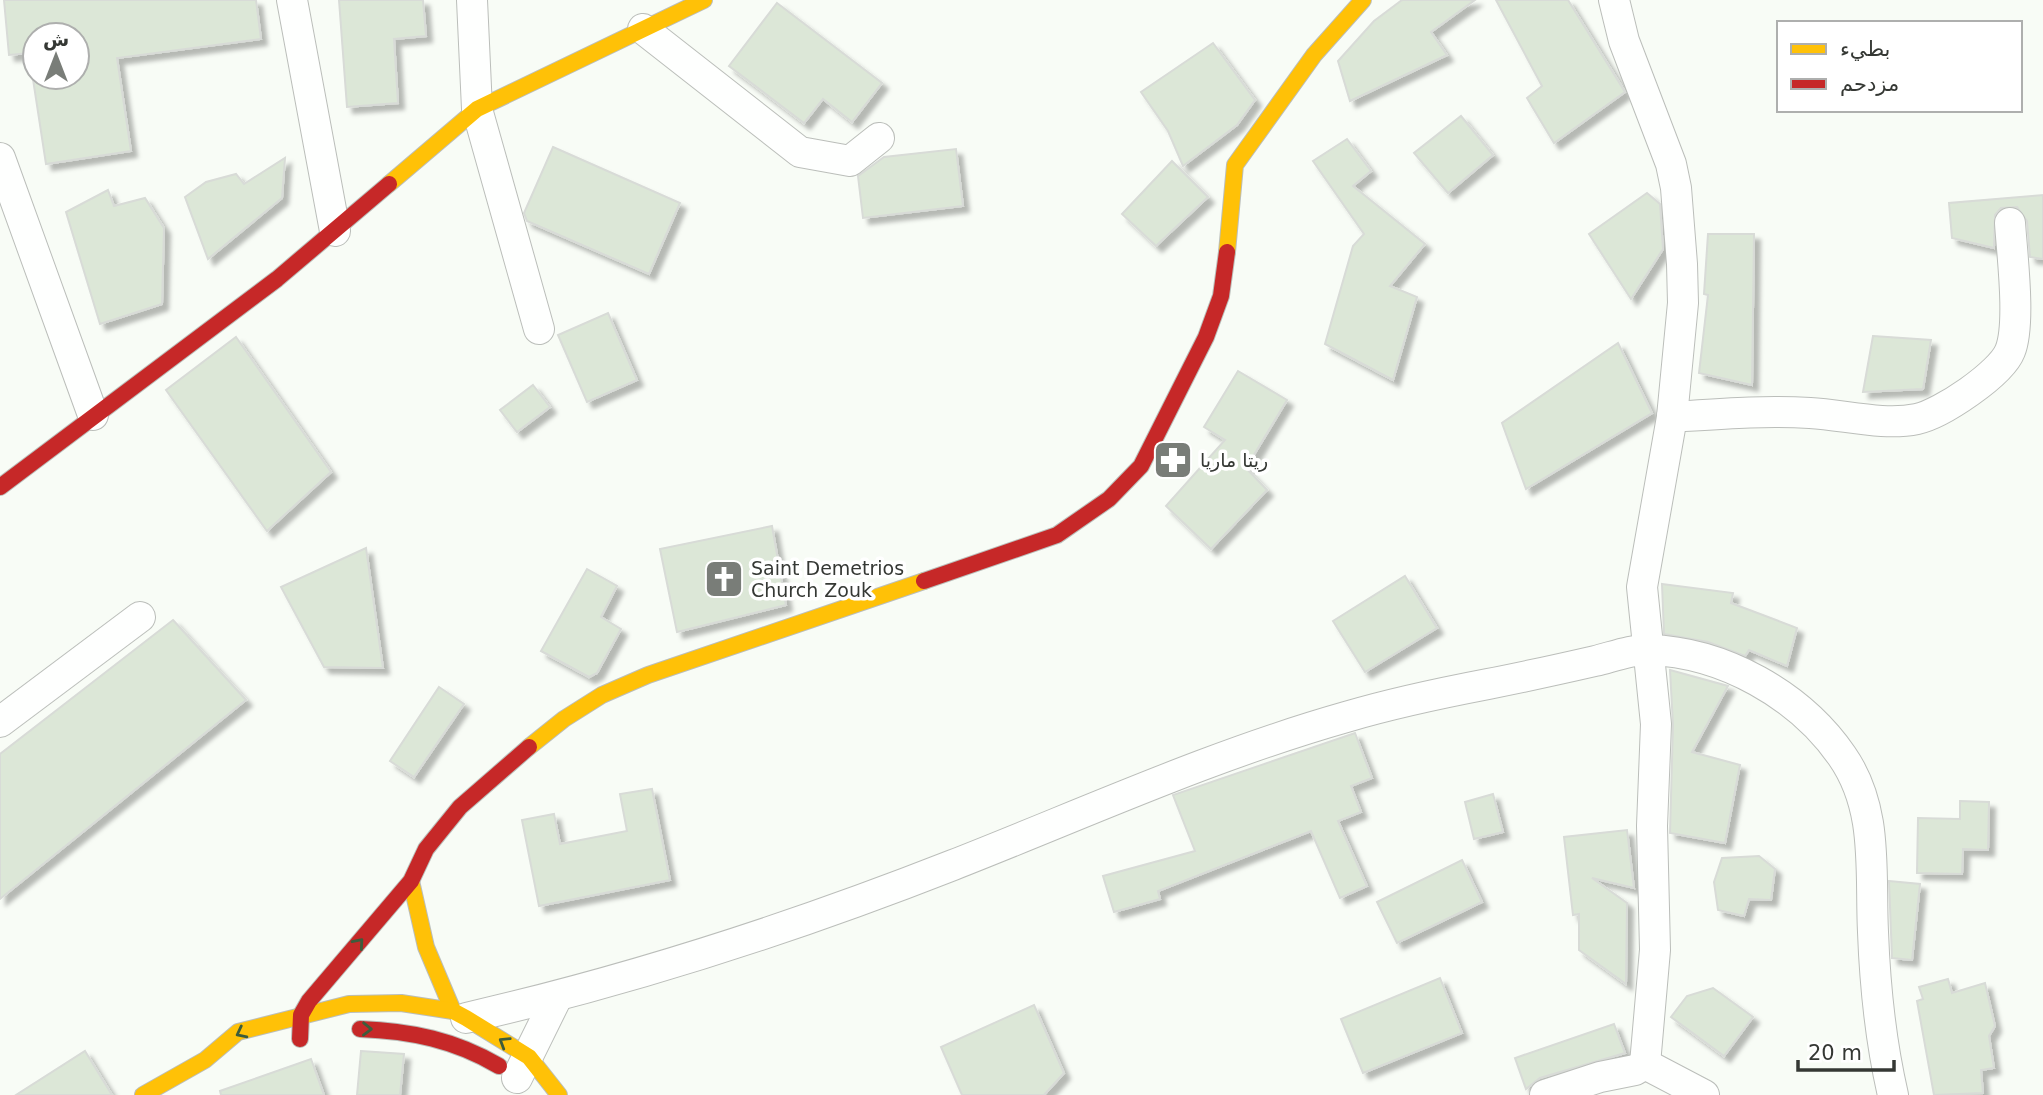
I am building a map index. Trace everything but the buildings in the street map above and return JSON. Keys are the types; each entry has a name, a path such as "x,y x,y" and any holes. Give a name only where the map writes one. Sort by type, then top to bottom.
{"main road":[{"path":"0,487 277,279 477,110 704,0"},
{"path":"280,1002 272,1021 275,1043 307,1038 301,1015 309,1001 411,881 426,849 460,807 514,759 602,695 648,675 1057,535 1109,499 1141,466 1209,327 1226,271 1235,165 1314,55 1363,0"},
{"path":"398,866 426,849"},
{"path":"411,881 426,947 460,1014 555,1092"},
{"path":"143,1095 205,1060 238,1032 272,1021 349,1004 401,1003 460,1014"},
{"path":"338,1031 398,1029 451,1040 523,1068 555,1092"},
{"path":"205,1060 230,1059"}],"street":[{"path":"292,0 335,231"},
{"path":"472,0 477,110 540,329"},
{"path":"1614,0 1624,41 1667,153 1676,188 1683,303 1672,417 1642,587 1656,724 1652,826 1655,950 1645,1064"},
{"path":"643,29 800,152 850,161 879,138"},
{"path":"0,158 93,415"},
{"path":"1672,417 1760,411 1888,421 1918,419 1944,408 1998,370 2010,351 2014,325 2010,223"},
{"path":"0,722 140,617"},
{"path":"460,1014 557,997 741,941 948,867 1214,761 1345,717 1647,649 1708,660 1755,678 1790,701 1823,732 1844,758 1859,785 1868,814 1874,873 1873,934 1886,1065 1893,1095"},
{"path":"523,1068 557,997"},
{"path":"1545,1095 1600,1077 1635,1070 1645,1064"},
{"path":"1645,1064 1704,1095"}],"traffic: slow":[{"path":"389,184 477,109 704,0"},
{"path":"1227,252 1235,165 1314,55 1363,0"},
{"path":"529,747 564,719 602,695 648,675 924,581"},
{"path":"411,881 426,947 453,1011"},
{"path":"143,1095 205,1060 238,1032 349,1004 401,1003 453,1011 466,1018 529,1057 559,1095"}],"traffic: jam":[{"path":"0,487 277,279 389,184"},
{"path":"924,581 1057,535 1109,499 1141,466 1206,337 1221,296 1227,252"},
{"path":"300,1039 301,1015 309,1001 411,881 426,849 460,807 529,747"},
{"path":"360,1029 432,1038 499,1066"}],"place":[{"name":"ريتا ماريا","path":"1173,460"},
{"name":"Saint Demetrios Church Zouk","path":"724,579"}]}
